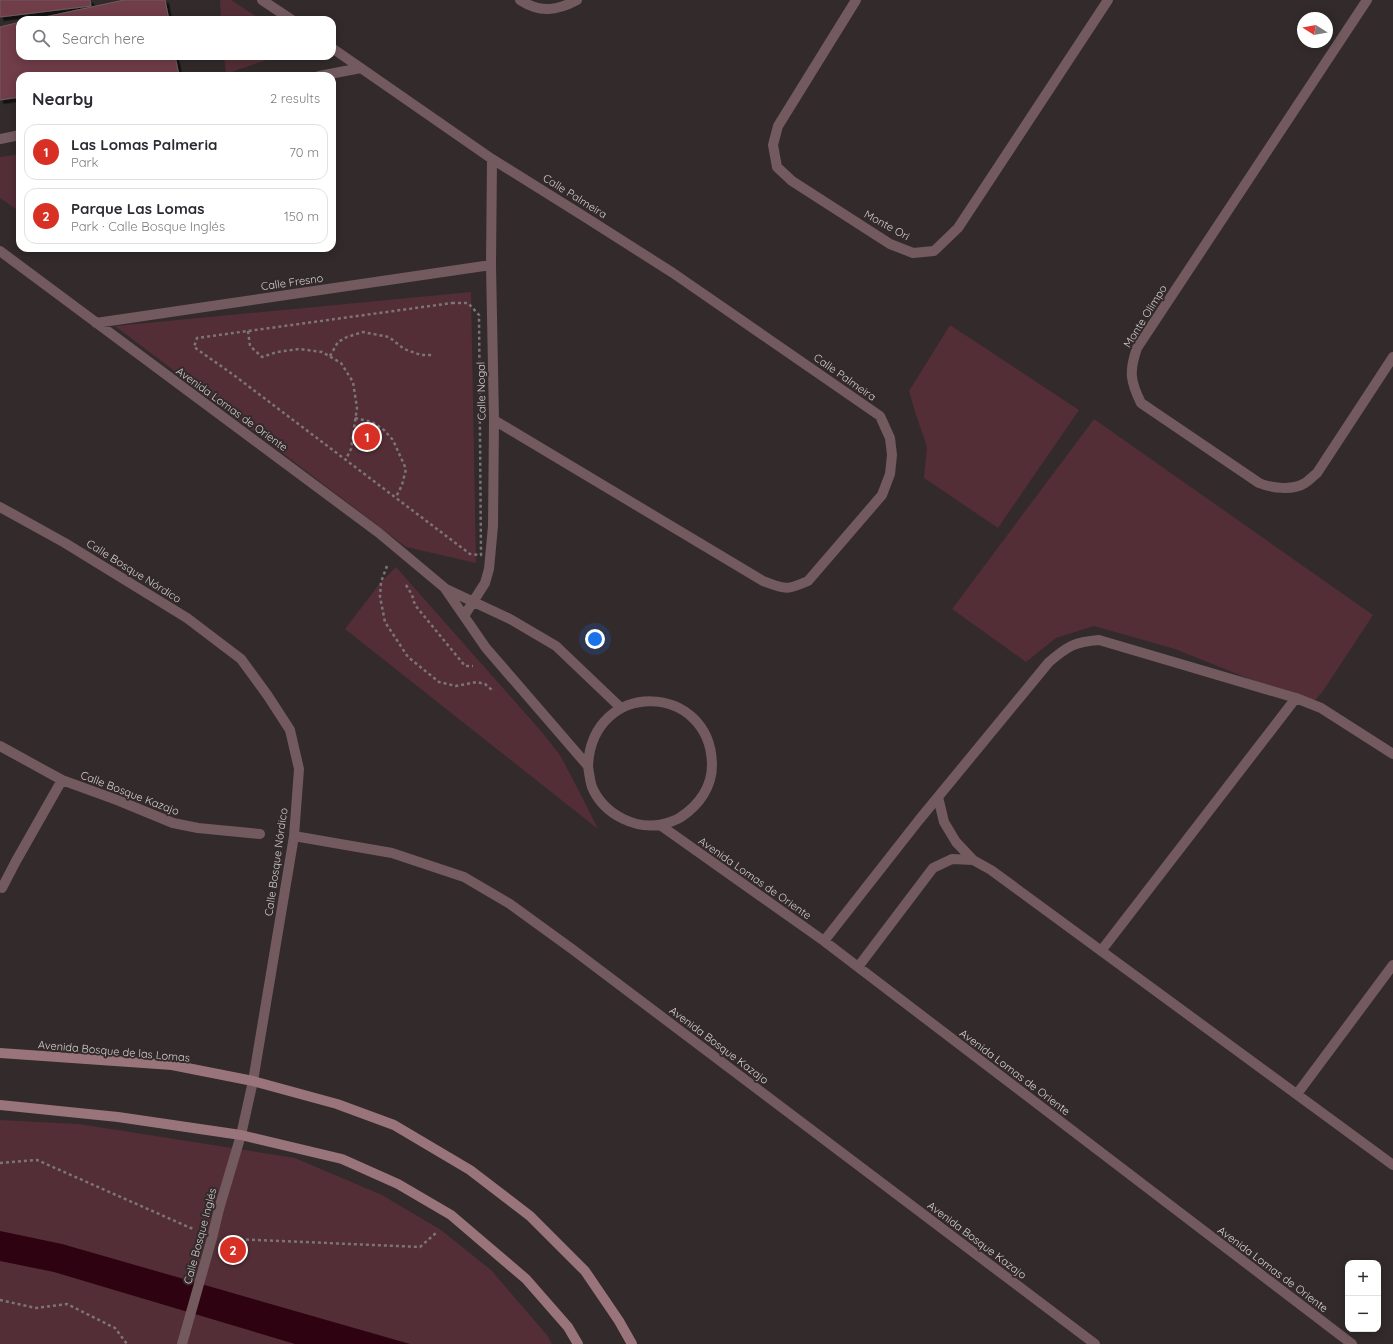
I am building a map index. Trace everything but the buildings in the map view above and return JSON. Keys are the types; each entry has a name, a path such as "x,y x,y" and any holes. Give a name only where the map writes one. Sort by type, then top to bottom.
{"street":[{"path":"262,0 286,16"},
{"path":"520,0 530,6 553,10 578,0"},
{"name":"Monte Ori","path":"856,0 778,126 773,145 777,167 792,181 890,244 913,253 934,251 958,228 1108,0"},
{"name":"Monte Olimpo","path":"1368,0 1137,348 1132,363 1132,378 1134,391 1140,403 1258,483 1269,487 1284,488 1304,484 1317,473 1393,357"},
{"name":"Calle Palmeira","path":"336,51 492,159 585,216 673,273 880,416 890,438 892,455 890,474 882,495 808,581 795,587 784,589 763,581 494,420"},
{"path":"336,73 361,68"},
{"path":"0,139 16,136"},
{"name":"Calle Nogal","path":"464,616 485,584 489,569 493,526 494,420 491,265 492,159"},
{"name":"Avenida Lomas de Oriente","path":"0,251 379,533 446,589 510,619 556,646 621,708"},
{"name":"Calle Fresno","path":"96,323 491,265"},
{"name":"Calle Bosque Nórdico","path":"0,507 65,543 187,618 241,659 268,696 290,730 299,769 294,836 253,1081 241,1135"},
{"name":"Avenida Lomas de Oriente","path":"446,589 486,648 588,766"},
{"path":"824,941 938,797 1049,662 1068,647 1084,641 1099,640 1296,698 1321,708 1393,754"},
{"path":"1101,951 1296,698"},
{"path":"639,701 659,701 677,707 688,714 693,718 705,734 712,752 712,772 706,791 695,807 679,819 660,825 639,825 620,818 604,804 592,787 588,766 589,752 593,739 600,726 609,716 621,708 639,701"},
{"name":"Calle Bosque Kazajo","path":"0,746 62,780 117,800 173,823 198,828 260,834"},
{"path":"2,888 62,780"},
{"path":"938,797 944,822 956,842 973,860 991,870 1393,1165"},
{"name":"Avenida Lomas de Oriente","path":"660,825 824,941 1352,1344"},
{"name":"Avenida Bosque Kazajo","path":"294,836 392,853 464,877 510,904 1091,1341"},
{"path":"858,967 933,868 952,858 973,860"},
{"path":"1297,1094 1393,965"},
{"name":"Avenida Bosque de las Lomas","path":"0,1053 172,1066 253,1081 337,1104 394,1125 470,1170 530,1216 585,1271 632,1344"},
{"path":"0,1106 118,1117 241,1135 342,1160 398,1184 451,1214 526,1279 568,1326 578,1344"},
{"name":"Calle Bosque Inglés","path":"182,1344 241,1135"},
{"path":"1079,1344 1091,1341"}],"path":[{"path":"452,303 468,303 480,315 481,555 470,554 346,459 194,347 197,338 248,331 452,303"},
{"path":"248,331 250,346 262,357 277,352 299,349 322,352 341,363 353,382 357,408 351,449 346,459"},
{"path":"330,356 338,342 347,337 363,332 389,337 404,349 421,355 434,355"},
{"path":"355,418 372,422 384,430 392,440 406,469 402,485 396,497"},
{"path":"392,568 387,564 381,582 380,597 385,622 396,641 408,657 439,682 456,686 476,682 485,684 494,692"},
{"path":"405,583 412,595 415,605 464,666 480,666"},
{"path":"0,1300 36,1308 67,1304 115,1328 127,1344"}],"shaded area":[{"path":"220,0 231,0 256,16 221,16"},
{"path":"224,60 266,60 232,72 226,72"},
{"path":"16,155 16,209 0,198 0,157"},
{"path":"471,292 476,563 406,547 115,326"},
{"path":"950,325 1079,410 998,528 924,478 927,447 909,391"},
{"path":"1094,419 1373,615 1323,691 1312,704 1175,649 1094,626 1056,638 1026,662 952,609"},
{"path":"396,567 541,731 560,755 598,829 345,629 381,582"},
{"path":"0,1120 79,1124 295,1158 382,1195 441,1230 491,1270 547,1335 552,1344 0,1344"},
{"path":"0,1231 62,1244 410,1344 295,1344 54,1272 0,1261"}],"place":[{"name":"Las Lomas Palmeria","path":"367,437"},
{"name":"Parque Las Lomas","path":"233,1250"}]}
